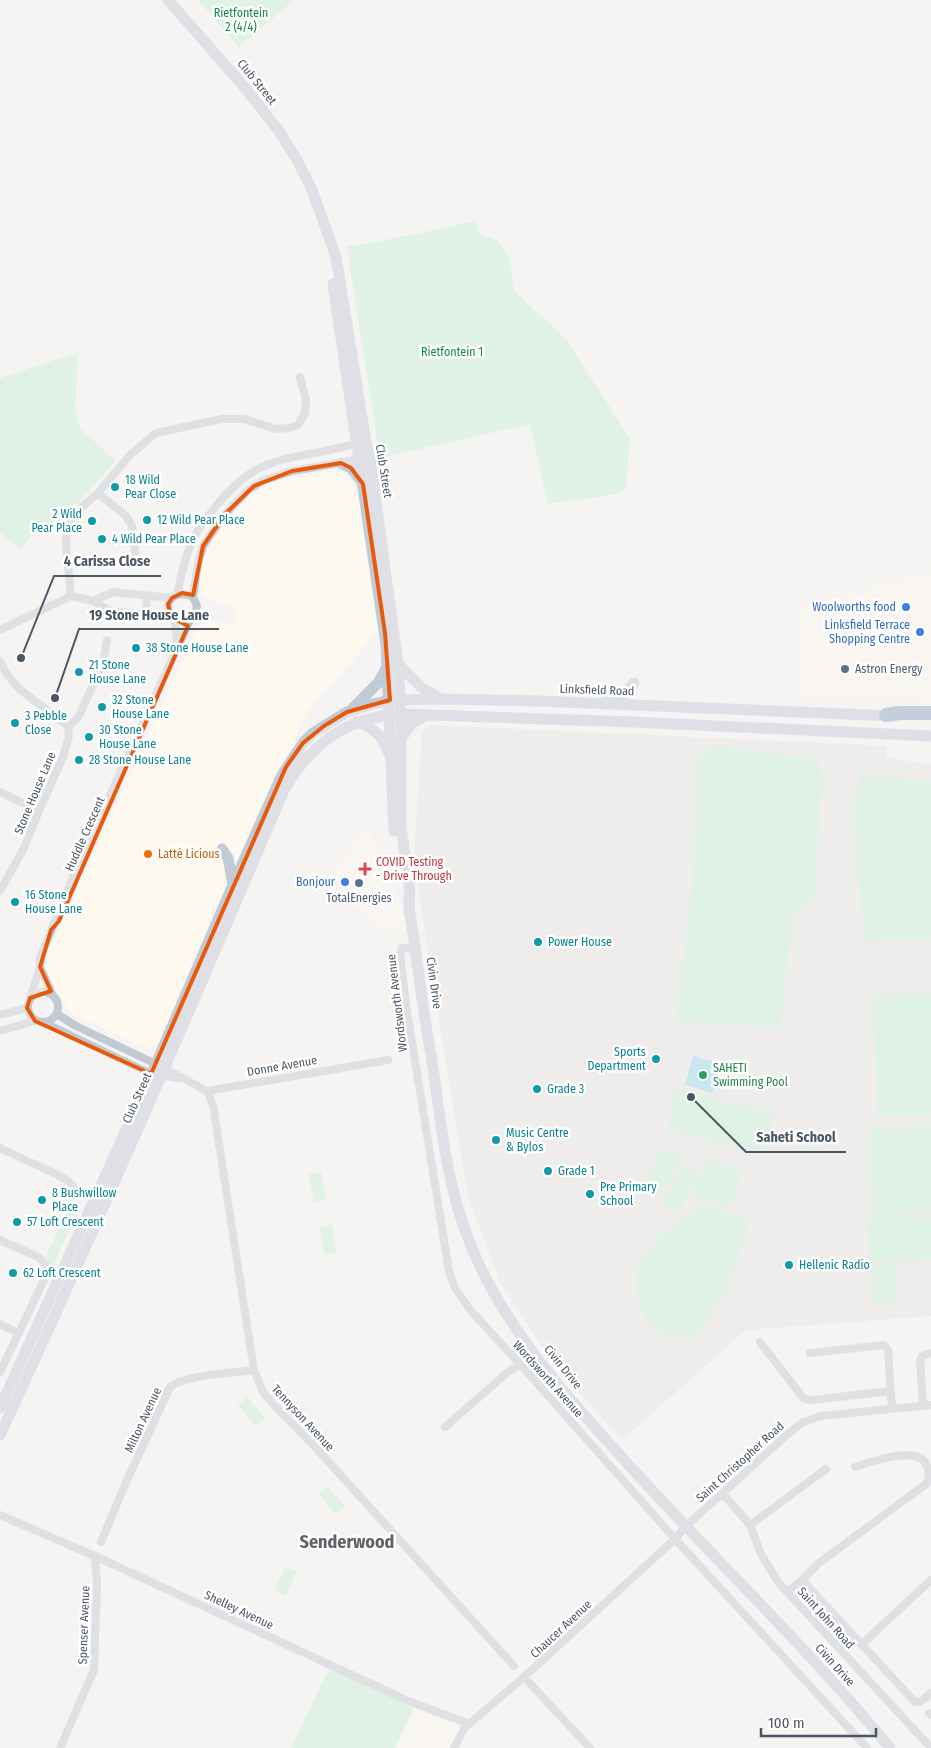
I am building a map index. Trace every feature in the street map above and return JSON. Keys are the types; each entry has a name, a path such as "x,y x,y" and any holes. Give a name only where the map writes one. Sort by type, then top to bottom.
{"highway":[{"path":"886,715 931,713"}],"main road":[{"name":"Club Street","path":"168,0 241,83 280,131 312,190 336,257 393,664 395,700"},
{"name":"Club Street","path":"364,459 363,484 385,633 393,664"},
{"path":"341,463 350,468 363,484"},
{"path":"347,712 373,689 393,664 421,687 443,700"},
{"path":"594,704 625,694 634,683"},
{"name":"Linksfield Road","path":"291,769 303,743 313,733 347,712 395,700 594,704 931,718"},
{"name":"Civin Drive","path":"395,700 391,757 395,837 404,895 408,902"},
{"path":"291,769 320,744 346,727 357,722 395,715 633,722 931,736"},
{"name":"Civin Drive","path":"395,715 401,739 401,827 410,893 408,902 415,949 450,1173 465,1230 480,1266 494,1295 519,1333 562,1388 685,1526 819,1667 890,1748"},
{"path":"401,739 412,723 428,715"},
{"path":"357,722 377,732 391,757"},
{"name":"Club Street","path":"0,1435 159,1071 233,885 291,769"},
{"name":"Club Street","path":"0,1408 205,972 284,790 291,769"},
{"path":"222,849 228,858 233,885"}],"street":[{"path":"71,596 66,543 67,530 71,520 98,493 131,454 156,433 222,420 245,419 275,429 298,425 305,413 306,400 300,377"},
{"path":"177,650 168,604 174,596 192,540 201,525 236,484 253,471 269,463 289,457 361,444"},
{"path":"0,630 71,596 93,601 110,612 146,614 172,618 179,622 190,620 197,612 197,606 193,597 198,563 203,546 225,514 248,490 262,481 292,470 364,459"},
{"path":"98,493 125,515 132,526 135,552"},
{"path":"93,601 113,592 147,596 174,596 182,593 193,597"},
{"path":"146,614 147,596"},
{"name":"Huddle Crescent","path":"30,998 40,967 40,958 51,930 59,921 117,789 121,772 190,620"},
{"path":"0,661 6,673 18,688 68,726 80,714 102,663 107,640"},
{"name":"Stone House Lane","path":"0,891 24,848 63,757 68,736 68,726"},
{"path":"0,792 39,811"},
{"name":"Wordsworth Avenue","path":"415,949 402,948 400,954 407,1011 449,1271 455,1288 471,1311 674,1539 867,1748"},
{"path":"40,967 58,1004 57,1014 45,1023"},
{"path":"35,1021 27,1008 30,998 38,992 48,993 53,996"},
{"path":"27,1008 2,1015 4,1030 35,1021 45,1023 159,1071 184,1079 207,1091"},
{"path":"57,1014 159,1071"},
{"name":"Donne Avenue","path":"207,1091 388,1060"},
{"name":"Tennyson Avenue","path":"207,1091 213,1105 254,1370 258,1384 269,1399 316,1448 514,1666"},
{"path":"0,1148 60,1176 76,1189"},
{"path":"0,1240 38,1257 45,1265 44,1280 0,1372"},
{"path":"0,1324 18,1333"},
{"path":"760,1342 804,1399 812,1400 891,1391"},
{"path":"810,1353 884,1345 888,1350 892,1409"},
{"path":"927,1405 920,1360 922,1356 931,1353"},
{"path":"445,1427 508,1372 520,1364"},
{"name":"Milton Avenue","path":"101,1542 124,1486 170,1387 183,1380 254,1370"},
{"name":"Saint Christopher Road","path":"685,1526 802,1423 820,1416 927,1405"},
{"path":"786,1592 802,1580 819,1563 926,1484 929,1476 925,1462 918,1456 893,1457 855,1467"},
{"path":"750,1525 826,1469"},
{"name":"Saint John Road","path":"722,1493 750,1525 764,1560 786,1592 931,1748"},
{"name":"Shelley Avenue","path":"0,1515 95,1556 406,1700 469,1724"},
{"name":"Chaucer Avenue","path":"454,1748 469,1724 524,1677 674,1539 685,1526"},
{"name":"Spenser Avenue","path":"60,1748 94,1670 97,1584 95,1556"},
{"path":"802,1580 916,1703 920,1702 931,1692"},
{"path":"862,1644 931,1580"},
{"path":"524,1677 590,1748"}],"highlighted area":[{"path":"341,463 351,468 363,484 385,633 390,700 347,712 324,726 303,743 286,767 151,1074 35,1021 27,1008 30,998 51,991 40,967 51,930 59,921 188,626 171,617 168,604 172,598 182,593 193,595 203,546 225,514 254,486 292,471"}],"shaded area":[{"path":"325,472 344,474 357,491 378,631 308,711 226,883 161,1040 147,1049 69,1012 63,999 50,986 44,969 46,958 200,622 208,621 236,625 237,608 208,599 202,594 199,584 206,553 226,521 259,490 272,483"},
{"path":"931,572 931,702 799,694 802,606"},
{"path":"430,725 886,746 887,758 931,764 931,1316 746,1330 622,1440 551,1361 500,1281 468,1197 415,871 414,854 422,732"},
{"path":"367,825 410,929 382,932 330,880"},
{"path":"414,1708 468,1723 455,1748 395,1748"}],"green space":[{"name":"Rietfontein 2 (4/4)","path":"198,0 294,0 239,47"},
{"name":"Rietfontein 1","path":"476,221 480,235 498,241 510,259 514,290 566,340 630,438 626,487 618,494 548,504 530,424 380,458 347,247"},
{"path":"78,352 75,410 80,429 116,460 71,511 64,530 42,526 20,549 0,533 0,378"},
{"path":"715,746 818,760 822,779 814,898 795,915 790,903 790,938 780,1027 676,1021 693,878 698,758"},
{"path":"860,775 931,782 931,939 864,941 854,816"},
{"path":"931,994 931,1115 877,1116 874,995"},
{"path":"675,1089 774,1114 764,1154 667,1129"},
{"path":"931,1127 931,1213 872,1215 870,1128"},
{"path":"661,1148 680,1157 662,1194 643,1185"},
{"path":"706,1158 742,1171 729,1208 694,1196"},
{"path":"682,1165 699,1174 680,1212 663,1203"},
{"path":"321,1172 326,1200 314,1202 309,1174"},
{"path":"71,1201 81,1203 50,1273 45,1259"},
{"path":"700,1203 750,1221 725,1293 694,1338 666,1335 646,1321 637,1294 637,1267 658,1237 689,1216"},
{"path":"912,1217 912,1219 931,1218 931,1260 869,1263 867,1218"},
{"path":"332,1225 336,1253 324,1254 320,1227"},
{"path":"896,1264 897,1304 873,1305 872,1265"},
{"path":"247,1397 265,1418 256,1426 238,1405"},
{"path":"327,1486 345,1506 336,1514 318,1494"},
{"path":"286,1566 297,1571 286,1596 274,1590"},
{"path":"329,1669 414,1708 395,1748 291,1748"}],"water":[{"name":"SAHETI Swimming Pool","path":"693,1056 721,1064 713,1093 685,1085"}],"place":[{"name":"18 Wild Pear Close","path":"115,487"},
{"name":"12 Wild Pear Place","path":"147,520"},
{"name":"2 Wild Pear Place","path":"92,521"},
{"name":"4 Wild Pear Place","path":"102,539"},
{"name":"Woolworths food","path":"906,607"},
{"name":"Linksfield Terrace Shopping Centre","path":"920,632"},
{"name":"38 Stone House Lane","path":"136,648"},
{"name":"4 Carissa Close","path":"21,658"},
{"name":"Astron Energy","path":"845,669"},
{"name":"21 Stone House Lane","path":"79,672"},
{"name":"19 Stone House Lane","path":"55,698"},
{"name":"32 Stone House Lane","path":"102,707"},
{"name":"3 Pebble Close","path":"15,723"},
{"name":"30 Stone House Lane","path":"89,737"},
{"name":"28 Stone House Lane","path":"79,760"},
{"name":"Latté Licious","path":"148,854"},
{"name":"COVID Testing - Drive Through","path":"365,869"},
{"name":"Bonjour","path":"345,882"},
{"name":"TotalEnergies","path":"359,883"},
{"name":"16 Stone House Lane","path":"15,902"},
{"name":"Power House","path":"538,942"},
{"name":"Sports Department","path":"656,1059"},
{"name":"SAHETI Swimming Pool","path":"703,1075"},
{"name":"Grade 3","path":"537,1089"},
{"name":"Saheti School","path":"691,1097"},
{"name":"Music Centre & Bylos","path":"496,1140"},
{"name":"Grade 1","path":"548,1171"},
{"name":"Pre Primary School","path":"590,1194"},
{"name":"8 Bushwillow Place","path":"42,1200"},
{"name":"57 Loft Crescent","path":"17,1222"},
{"name":"Hellenic Radio","path":"789,1265"},
{"name":"62 Loft Crescent","path":"13,1273"}],"district":[{"name":"Senderwood","path":"347,1542"}]}
